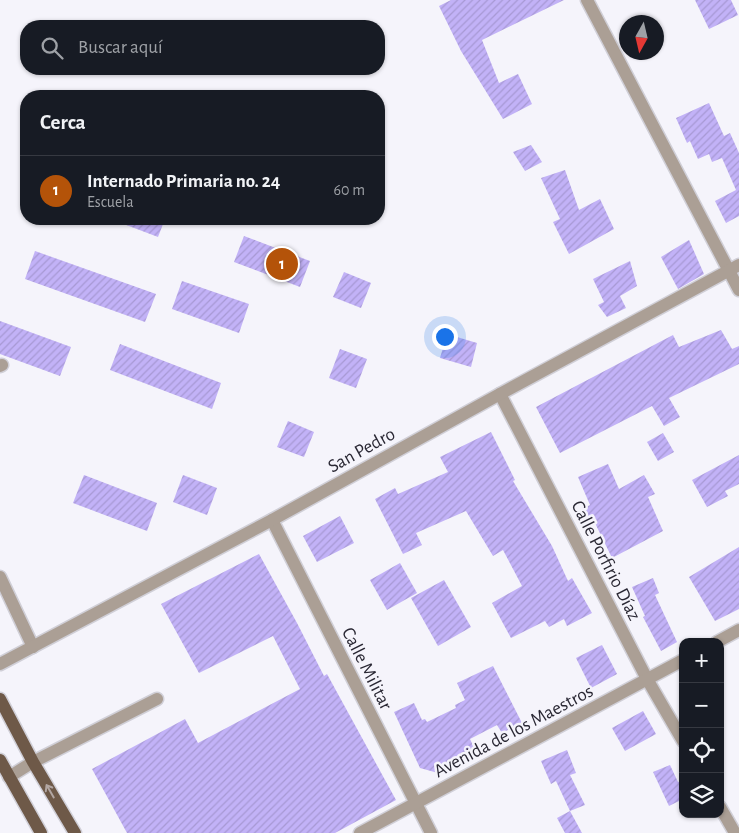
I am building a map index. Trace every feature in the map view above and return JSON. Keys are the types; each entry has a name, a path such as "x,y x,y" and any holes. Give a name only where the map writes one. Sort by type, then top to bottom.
{"main road":[{"path":"0,699 33,762 75,833"},
{"path":"0,760 41,833"}],"street":[{"path":"587,0 733,268 739,290"},
{"name":"San Pedro","path":"0,664 272,520 733,268"},
{"name":"Calle Porfirio Díaz","path":"500,394 647,679 679,734"},
{"name":"Calle Militar","path":"272,520 431,833"},
{"path":"0,577 33,647"},
{"path":"724,638 739,630"},
{"name":"Avenida de los Maestros","path":"360,833 679,662"},
{"path":"8,776 157,699"},
{"path":"724,814 735,833"}],"building":[{"path":"451,0 564,0 482,40 499,83 518,74 532,104 503,119 461,51 439,6"},
{"path":"695,0 731,0 738,15 709,29"},
{"path":"709,103 724,136 730,133 739,153 739,216 726,223 715,201 736,190 722,158 712,162 709,154 698,159 690,141 687,143 676,118"},
{"path":"531,145 542,162 525,171 513,152"},
{"path":"565,170 579,210 600,199 614,229 569,254 553,222 560,219 541,178"},
{"path":"126,225 163,225 158,237"},
{"path":"244,236 310,261 300,287 234,262"},
{"path":"689,240 704,274 678,289 661,257"},
{"path":"35,251 156,294 145,322 25,279"},
{"path":"630,261 637,286 620,296 626,308 607,317 598,305 604,302 593,279"},
{"path":"344,272 371,283 361,308 333,297"},
{"path":"182,281 249,304 239,333 172,309"},
{"path":"0,321 71,347 60,376 0,354"},
{"path":"721,330 732,349 739,346 739,364 669,398 680,417 664,426 652,406 560,453 536,407 673,335 679,347"},
{"path":"447,334 477,343 471,367 440,358"},
{"path":"120,344 221,383 212,409 110,370"},
{"path":"340,349 367,359 356,388 329,378"},
{"path":"288,421 314,432 304,457 277,447"},
{"path":"491,432 515,480 513,481 552,546 568,581 572,578 592,613 567,626 564,619 549,627 545,621 511,638 492,603 522,586 503,550 493,556 466,511 416,533 422,545 403,554 375,499 395,488 398,494 448,472 440,457"},
{"path":"663,433 674,452 658,461 647,442"},
{"path":"739,455 739,484 725,491 728,496 707,507 692,480"},
{"path":"608,464 619,489 644,475 655,494 648,497 663,531 612,558 594,521 589,523 582,509 590,505 578,477"},
{"path":"84,475 157,503 147,531 73,503"},
{"path":"183,475 217,488 207,515 173,502"},
{"path":"340,516 354,543 317,562 303,536"},
{"path":"739,547 739,609 715,621 689,577"},
{"path":"259,554 324,676 327,674 396,800 335,833 127,833 92,769 185,719 198,743 300,689 273,636 199,673 161,604"},
{"path":"400,563 417,593 387,610 370,580"},
{"path":"653,578 659,593 655,595 677,642 661,651 643,617 645,616 632,587"},
{"path":"444,580 471,627 438,646 411,598"},
{"path":"602,645 617,674 591,688 576,658"},
{"path":"493,666 522,723 502,733 497,725 470,739 477,754 438,773 420,768 394,712 414,703 422,720 425,719 427,722 456,708 455,705 465,700 457,683"},
{"path":"643,711 656,734 625,751 612,728"},
{"path":"567,750 576,773 570,775 585,805 570,811 556,781 551,784 541,761"},
{"path":"670,765 679,782 679,801 669,806 653,772"},
{"path":"570,811 582,833 565,833 557,818"}],"place":[{"name":"Internado Primaria no. 24","path":"282,264"}]}
